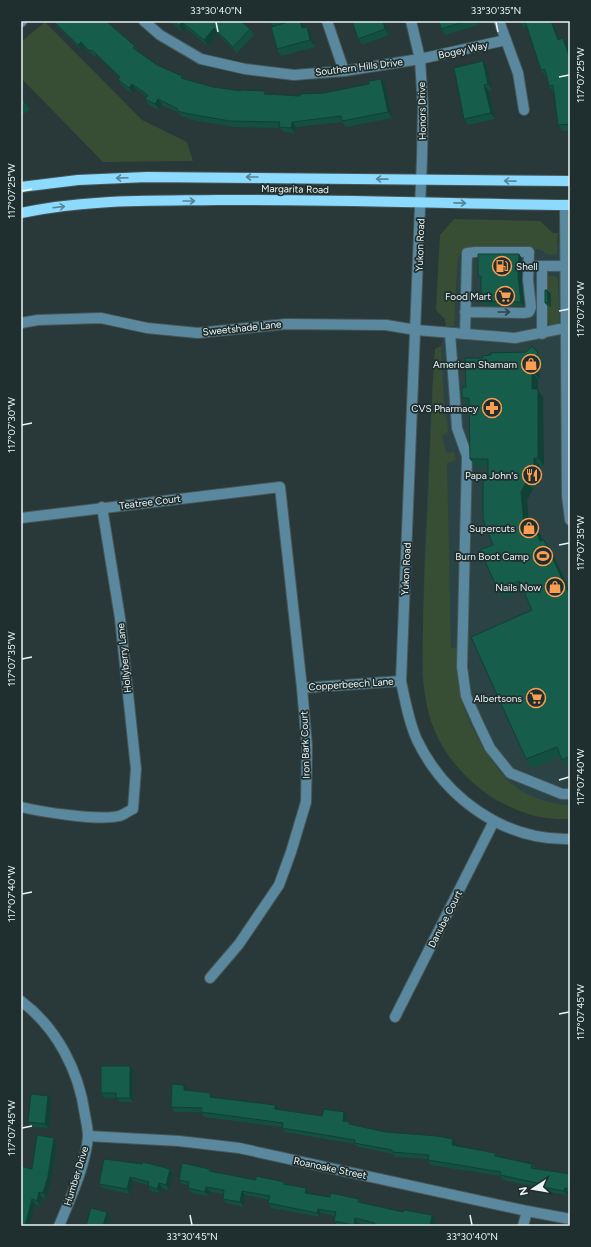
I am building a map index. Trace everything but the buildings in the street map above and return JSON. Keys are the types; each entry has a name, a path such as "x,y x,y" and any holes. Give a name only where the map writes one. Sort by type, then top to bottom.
{"main road":[{"name":"Margarita Road","path":"21,187 78,180 147,177 570,181"},
{"name":"Margarita Road","path":"21,213 85,204 137,201 253,200 568,205"}],"street":[{"name":"Southern Hills Drive","path":"144,21 160,35 201,59 245,69 294,75 344,71 420,59"},
{"path":"327,21 344,71"},
{"name":"Honors Drive","path":"411,21 420,59 423,108 421,203"},
{"path":"499,21 518,73 524,110"},
{"name":"Bogey Way","path":"420,59 506,40"},
{"name":"Yukon Road","path":"421,203 401,681 409,716 417,739 430,763 446,784 464,801 494,821 515,831 557,840 570,840"},
{"path":"568,205 566,266 570,520"},
{"path":"465,312 529,312 532,307 528,280 529,252 466,253 465,312 465,334"},
{"path":"529,266 566,266"},
{"path":"542,266 542,334"},
{"name":"Sweetshade Lane","path":"21,323 38,320 101,318 147,328 198,333 286,324 386,325 416,330 514,338 568,328"},
{"path":"450,333 457,428 467,456 462,667 466,696 490,748 510,774 562,794 570,794"},
{"name":"Teatree Court","path":"21,518 280,487"},
{"name":"Iron Bark Court","path":"210,978 257,920 279,885 291,852 306,802 307,746 280,487"},
{"name":"Hollyberry Lane","path":"21,807 39,812 105,817 120,816 133,809 136,769 120,618 102,508"},
{"name":"Copperbeech Lane","path":"302,688 401,681"},
{"name":"Danube Court","path":"395,1017 494,821"},
{"name":"Humber Drive","path":"21,1001 32,1010 56,1037 72,1067 83,1097 88,1136 80,1168 59,1226"},
{"name":"Roanoake Street","path":"88,1136 179,1141 239,1148 527,1211 570,1218"},
{"path":"523,1226 527,1211"}],"shaded area":[{"path":"570,243 570,819 546,818 517,810 491,798 468,778 452,760 438,739 427,707 422,674 424,567 432,390 435,349 441,346 446,326 445,319 436,310 439,251"}],"green space":[{"path":"45,22 142,120 187,142 193,161 103,162 21,78 21,42"},
{"path":"454,219 540,221 553,233 558,233 557,253 551,255 538,249 511,247 478,248 463,251 458,258 457,265 454,326 446,326 445,319 436,310 440,235"},
{"path":"548,276 555,276 558,279 559,322 557,325 549,326 547,307 551,307 547,294"},
{"path":"441,346 444,402 448,431 446,434 442,435 446,453 454,452 456,460 447,463 451,648 457,648 458,652 459,683 462,701 476,734 490,758 506,778 513,785 533,797 555,804 570,805 570,819 546,818 525,813 505,805 470,780 455,764 442,746 433,727 427,706 423,666 425,560 435,349"}],"place":[{"name":"Shell","path":"502,266"},
{"name":"Food Mart","path":"505,296"},
{"name":"American Shamam","path":"531,364"},
{"name":"CVS Pharmacy","path":"492,408"},
{"name":"Papa John's","path":"532,475"},
{"name":"Supercuts","path":"529,528"},
{"name":"Burn Boot Camp","path":"543,556"},
{"name":"Nails Now","path":"555,587"},
{"name":"Albertsons","path":"536,698"}]}
